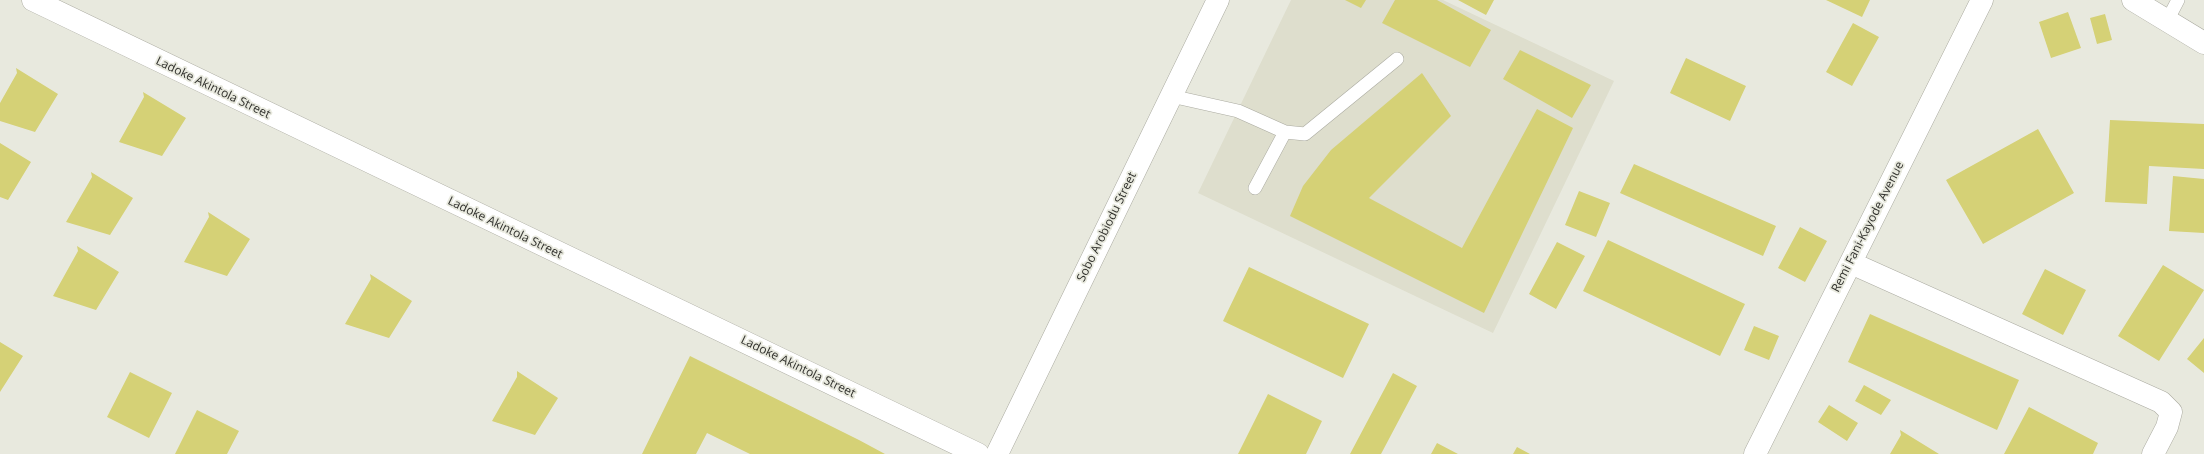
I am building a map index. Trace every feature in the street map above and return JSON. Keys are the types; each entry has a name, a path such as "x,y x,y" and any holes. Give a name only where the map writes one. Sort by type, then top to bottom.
{"street":[{"name":"Ladoke Akintola Street","path":"33,0 978,454"},
{"name":"Sobo Arobiodu Street","path":"997,454 1218,0"},
{"name":"Remi Fani-Kayode Avenue","path":"1755,454 1982,0"},
{"path":"2133,0 2204,43"},
{"path":"1851,263 2161,402 2171,412 2167,427 2153,454"}],"lane":[{"path":"2167,21 2178,0"},
{"path":"1171,96 1238,111 1285,132 1305,134 1397,59"},
{"path":"1256,188 1285,132"}],"shaded area":[{"path":"1291,0 1443,0 1614,81 1493,333 1198,193"}],"building":[{"path":"1345,0 1366,0 1361,8"},
{"path":"1395,0 1437,0 1491,30 1470,67 1382,23"},
{"path":"1458,0 1494,0 1486,15"},
{"path":"1826,0 1870,0 1862,17"},
{"path":"2068,12 2081,48 2051,58 2039,22"},
{"path":"2105,14 2112,40 2097,44 2090,18"},
{"path":"1853,23 1879,37 1852,86 1826,72"},
{"path":"1520,50 1591,85 1572,118 1503,79"},
{"path":"1686,58 1746,86 1730,121 1670,93"},
{"path":"16,68 58,94 35,132 0,121 0,103 17,73"},
{"path":"1422,73 1451,116 1369,198 1462,248 1537,109 1573,128 1484,313 1290,216 1303,186 1331,150"},
{"path":"143,92 186,118 162,156 119,142 144,97"},
{"path":"2110,120 2204,124 2204,169 2149,166 2147,204 2105,202"},
{"path":"2038,129 2074,193 1983,244 1946,180"},
{"path":"0,143 31,162 8,200 0,197"},
{"path":"1634,164 1776,226 1763,256 1620,193"},
{"path":"91,172 133,198 110,235 66,222 92,177"},
{"path":"2173,176 2204,179 2204,233 2169,231"},
{"path":"1579,191 1610,203 1596,237 1565,225"},
{"path":"208,212 250,239 227,276 184,262 209,217"},
{"path":"1800,227 1827,241 1805,282 1778,268"},
{"path":"1608,240 1745,304 1720,356 1583,291"},
{"path":"1557,242 1585,256 1556,309 1529,294"},
{"path":"77,246 119,272 96,310 53,296 78,251"},
{"path":"2163,265 2204,290 2159,361 2118,336"},
{"path":"1249,267 1369,324 1343,378 1223,321"},
{"path":"2045,269 2086,290 2063,335 2022,314"},
{"path":"370,274 412,301 389,338 345,324 371,279"},
{"path":"1870,314 2019,380 1997,430 1848,362"},
{"path":"1754,326 1779,336 1769,360 1744,350"},
{"path":"2204,338 2204,373 2187,359"},
{"path":"0,342 23,356 0,392"},
{"path":"690,356 885,454 750,454 707,433 696,454 642,454"},
{"path":"517,371 558,398 535,435 492,421 517,377"},
{"path":"130,372 172,393 149,438 107,417"},
{"path":"1393,373 1417,386 1381,454 1350,454"},
{"path":"1864,385 1891,400 1881,415 1855,401"},
{"path":"1268,394 1322,421 1306,454 1238,454"},
{"path":"1829,405 1858,423 1847,441 1818,422"},
{"path":"2029,407 2098,443 2093,454 2004,454"},
{"path":"197,410 239,431 227,454 175,454"},
{"path":"1900,430 1939,454 1890,454 1901,435"},
{"path":"1437,443 1458,454 1431,454"},
{"path":"1517,447 1530,454 1513,454"}]}
